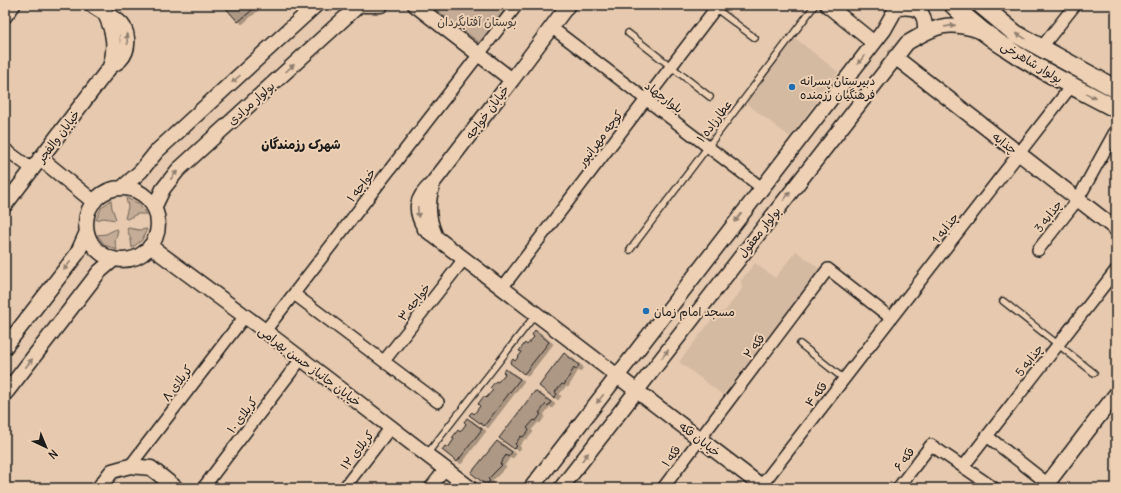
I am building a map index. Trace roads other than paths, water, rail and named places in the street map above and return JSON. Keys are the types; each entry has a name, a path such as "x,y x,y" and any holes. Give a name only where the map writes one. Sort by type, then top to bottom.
{"main road":[{"name":"بولوار شاهرخی","path":"953,5 984,32 1023,58 1116,109"},
{"name":"بولوار شاهرخی","path":"981,5 1016,34 1116,89"}],"street":[{"path":"5,18 15,5"},
{"name":"خیابان والفجر","path":"6,200 36,164 110,67 122,59 127,46 126,32 118,20 105,14 92,5"},
{"path":"122,188 141,171 157,151 316,5"},
{"name":"بولوار مرادی","path":"154,208 163,189 178,170 358,5"},
{"path":"364,5 381,5"},
{"name":"خیابان خواجه","path":"415,5 512,80 432,184 422,193 418,205 418,218 425,229 618,376"},
{"name":"خواجه ۱","path":"265,331 517,5"},
{"path":"512,80 568,5"},
{"path":"827,5 874,42"},
{"path":"1041,48 1075,5"},
{"name":"کوچه مهرانپور","path":"502,288 671,67 715,6"},
{"path":"898,6 912,7 920,11 926,20 925,33"},
{"name":"بولوار معقول","path":"531,488 884,30 898,6"},
{"name":"بولوار معقول","path":"561,488 895,57 908,43 932,28 960,24 984,32"},
{"name":"بلوارجهاد","path":"551,28 762,188"},
{"name":"چذابه","path":"895,57 1116,229"},
{"name":"چذابه 1","path":"891,318 1072,85"},
{"name":"چذابه 3","path":"1038,250 1078,199 1116,130"},
{"path":"5,149 36,164 94,202"},
{"path":"5,347 77,254 87,232 87,216 94,202 106,192 122,188 133,190 144,196 154,208 158,224 155,236 150,246 137,256 130,259 114,259 99,252 94,247 87,232"},
{"name":"خیابان جانباز حسن بهرامی","path":"150,246 265,331 470,488"},
{"path":"5,394 100,272 114,259"},
{"name":"خواجه ۳","path":"384,361 464,259"},
{"name":"فکه ۲","path":"700,439 828,269 891,318"},
{"name":"چذابه 5","path":"963,467 1116,270"},
{"path":"294,294 438,402"},
{"name":"کربلای ۸","path":"130,466 245,316"},
{"name":"فکه ۴","path":"763,487 891,318"},
{"name":"کربلای ۱۰","path":"202,488 301,359"},
{"name":"خیابان فکه","path":"618,376 763,487"},
{"path":"987,436 1048,486 1116,394"},
{"name":"کربلای ۱۲","path":"344,488 391,427"},
{"name":"فکه ۱","path":"663,488 700,439"},
{"name":"فکه ۶","path":"898,488 931,445 963,467"},
{"path":"99,488 112,471 130,466 151,468 176,488"},
{"path":"963,467 994,488"},
{"path":"430,488 445,469"}],"lane":[{"name":"عطارزاده ۱","path":"630,250 815,5"},
{"path":"715,6 755,38"},
{"path":"628,33 710,97"},
{"path":"1003,301 1094,373"},
{"path":"426,455 536,313"},
{"path":"800,344 844,379"}],"place":[{"name":"دبیرستان پسرانه فرهنگیان رزمنده","path":"792,87"},
{"name":"مسجد امام زمان","path":"646,311"}],"district":[{"name":"شهرک رزمندگان","path":"301,144"}],"park label":[{"name":"بوستان آفتابگردان","path":"477,21"}]}
